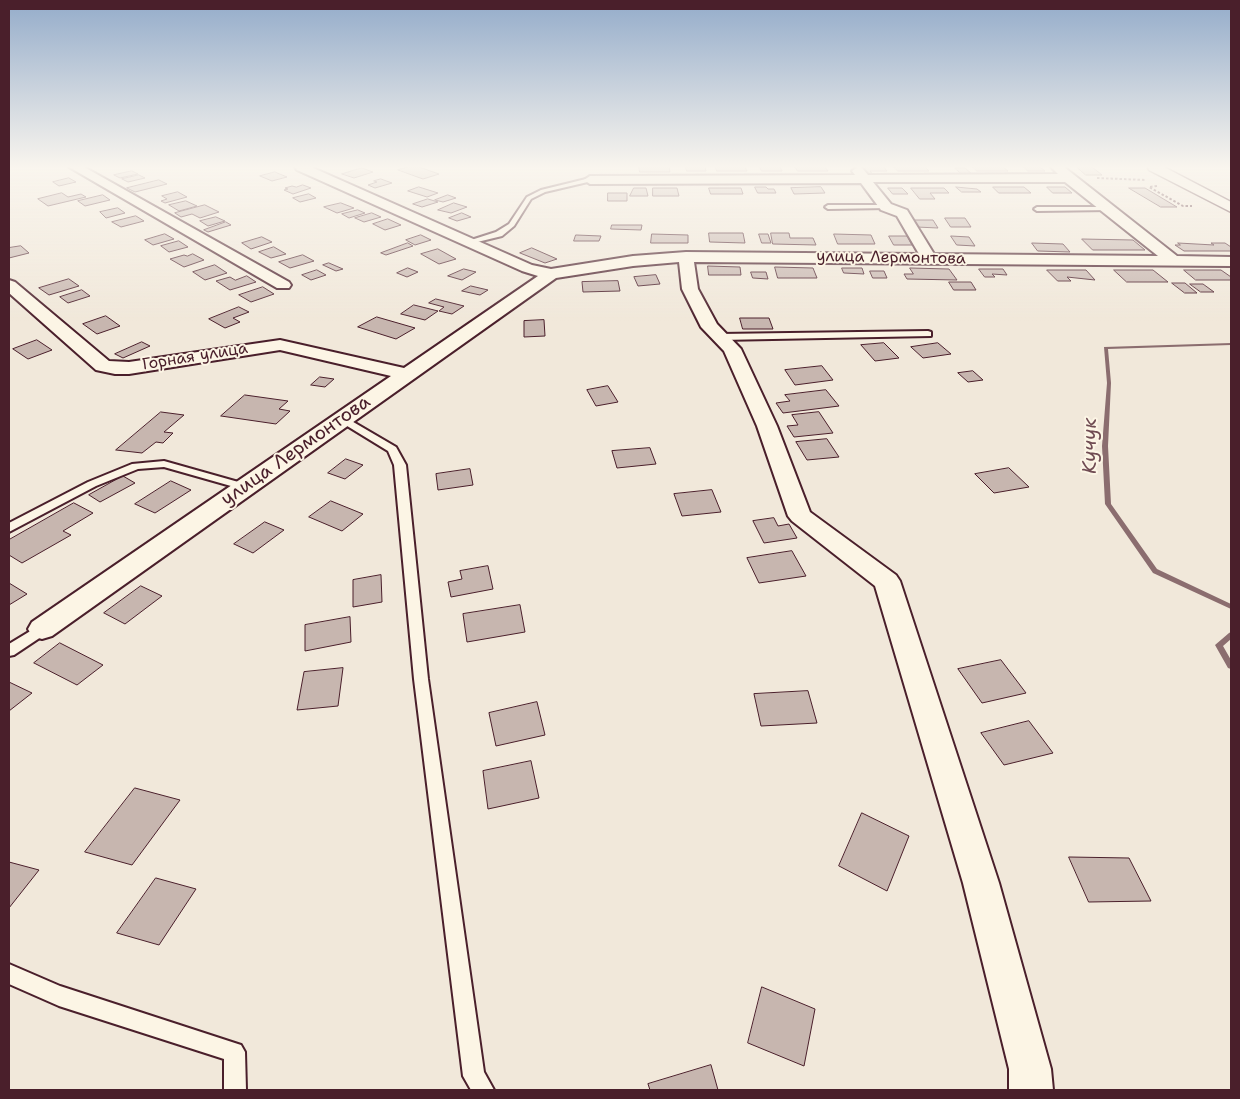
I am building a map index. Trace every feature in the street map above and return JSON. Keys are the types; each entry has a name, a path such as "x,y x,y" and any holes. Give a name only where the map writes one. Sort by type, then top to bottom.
{"street":[{"path":"165,218 283,285"},
{"name":"улица Лермонтова","path":"416,218 527,268 551,274 634,261 686,256 1231,261"},
{"path":"905,218 929,258"},
{"path":"1120,218 1173,260"},
{"path":"686,256 690,289 710,327 732,349 767,426 800,516 887,581 982,883 1030,1069 1031,1090"},
{"name":"улица Лермонтова","path":"42,629 551,274"},
{"name":"Горная улица","path":"9,285 103,366 129,368 280,345 407,374"}],"lane":[{"path":"469,242 500,234 512,225 516,218"},
{"path":"720,337 928,334"},
{"path":"342,419 392,449 400,465 421,679 474,1076 484,1090"},
{"path":"9,528 92,484 136,466 164,464 245,487"},
{"path":"9,652 42,629"},
{"path":"9,974 59,996 234,1052 235,1090"}],"building":[{"path":"127,218 140,218 144,221 121,227 112,222"},
{"path":"219,218 225,221 208,226 200,221"},
{"path":"356,218 377,218 364,222"},
{"path":"450,218 466,218 457,221"},
{"path":"945,218 965,218 971,227 951,227"},
{"path":"388,219 401,225 385,230 373,224"},
{"path":"912,220 933,220 938,228 916,227"},
{"path":"226,222 231,225 208,232 204,230"},
{"path":"612,225 642,225 641,230 611,229"},
{"path":"709,233 743,233 745,243 710,242"},
{"path":"771,233 789,233 790,238 813,238 816,245 773,244"},
{"path":"165,234 174,239 153,245 145,240"},
{"path":"652,234 688,235 688,243 651,243"},
{"path":"759,234 768,234 771,243 762,243"},
{"path":"834,234 871,235 875,244 838,244"},
{"path":"421,235 431,240 415,245 406,240"},
{"path":"576,235 601,236 599,241 574,241"},
{"path":"889,236 907,236 912,245 894,245"},
{"path":"951,236 969,237 975,246 957,245"},
{"path":"262,237 272,242 251,249 242,243"},
{"path":"1082,239 1133,240 1145,250 1093,250"},
{"path":"179,241 188,247 169,252 161,246"},
{"path":"408,243 413,246 386,255 381,253"},
{"path":"1032,243 1063,244 1070,252 1038,251"},
{"path":"1178,243 1214,245 1211,243 1225,243 1231,247 1231,251 1184,251 1175,245 1180,245"},
{"path":"21,246 29,253 9,258 9,248"},
{"path":"274,247 286,254 271,258 259,252"},
{"path":"532,248 557,259 545,263 520,253"},
{"path":"438,249 456,259 439,264 421,254"},
{"path":"193,254 204,260 184,267 170,259 184,255"},
{"path":"303,255 314,261 290,268 279,262"},
{"path":"329,263 343,269 336,271 323,265"},
{"path":"215,265 227,273 205,280 193,272"},
{"path":"708,266 740,267 741,275 709,275"},
{"path":"775,267 813,268 817,278 778,278"},
{"path":"408,268 418,272 407,277 397,273"},
{"path":"842,268 862,268 864,274 844,273"},
{"path":"910,268 949,269 957,280 907,279 904,274 913,274"},
{"path":"464,269 476,272 462,280 448,276"},
{"path":"979,269 1003,269 1007,275 992,274 995,277 985,277"},
{"path":"317,270 326,275 311,280 302,275"},
{"path":"1047,270 1086,270 1095,280 1067,277 1071,281 1058,281"},
{"path":"1114,270 1153,270 1168,282 1127,282"},
{"path":"1184,270 1221,270 1231,277 1231,280 1196,280"},
{"path":"870,271 884,271 887,278 873,278"},
{"path":"751,272 766,272 768,279 753,278"},
{"path":"656,275 660,284 638,286 634,277"},
{"path":"247,276 256,282 230,290 216,281 230,277 235,280"},
{"path":"69,279 79,286 49,295 39,288"},
{"path":"618,281 620,291 583,292 582,282"},
{"path":"949,282 971,282 976,290 954,290"},
{"path":"1172,283 1185,283 1197,293 1185,293"},
{"path":"1190,284 1203,284 1214,292 1201,292"},
{"path":"471,286 488,290 480,295 462,291"},
{"path":"263,287 274,294 251,302 239,295"},
{"path":"82,290 90,296 68,303 60,297"},
{"path":"436,299 464,306 452,314 439,311 444,307 429,303"},
{"path":"414,305 438,311 425,320 401,314"},
{"path":"239,307 249,312 233,318 240,322 225,328 209,319"},
{"path":"106,316 120,326 97,334 83,324"},
{"path":"377,317 415,328 396,339 358,327"},
{"path":"740,318 769,318 773,329 743,329"},
{"path":"544,320 545,336 524,337 524,321"},
{"path":"37,340 52,350 28,359 13,349"},
{"path":"142,342 150,346 123,358 115,354"},
{"path":"884,343 899,358 875,361 861,345"},
{"path":"938,343 951,354 923,358 911,347"},
{"path":"822,366 833,380 795,385 785,370"},
{"path":"973,371 983,380 968,382 958,373"},
{"path":"320,377 334,379 325,387 311,385"},
{"path":"608,386 618,402 596,406 587,390"},
{"path":"826,390 839,406 783,413 776,403 790,401 785,395"},
{"path":"245,395 288,401 279,409 290,411 276,424 221,416"},
{"path":"161,412 184,415 164,432 173,433 163,443 156,442 142,453 116,450"},
{"path":"819,412 833,433 794,437 787,426 798,425 792,415"},
{"path":"827,439 839,457 807,460 796,442"},
{"path":"650,448 656,464 617,468 612,451"},
{"path":"346,459 363,465 345,479 328,473"},
{"path":"1009,468 1029,487 994,493 975,474"},
{"path":"470,469 473,485 438,490 436,474"},
{"path":"123,476 135,483 100,502 89,495"},
{"path":"171,481 191,490 155,513 135,504"},
{"path":"712,490 721,512 682,516 674,494"},
{"path":"331,501 363,514 342,531 309,517"},
{"path":"74,503 93,513 63,531 71,535 22,563 9,555 9,540"},
{"path":"774,518 778,526 789,524 797,538 764,543 753,521"},
{"path":"265,522 284,530 253,553 234,544"},
{"path":"792,551 806,576 759,583 747,558"},
{"path":"488,566 493,589 451,597 448,582 462,579 460,571"},
{"path":"381,575 382,602 353,607 353,580"},
{"path":"9,583 27,594 9,605"},
{"path":"141,586 162,596 125,624 104,613"},
{"path":"520,605 525,632 467,642 463,614"},
{"path":"350,617 351,642 305,651 305,625"},
{"path":"60,643 103,665 77,685 34,663"},
{"path":"1001,660 1026,693 982,703 958,669"},
{"path":"343,668 338,706 297,710 304,672"},
{"path":"9,682 32,693 9,711"},
{"path":"808,691 817,723 761,726 754,694"},
{"path":"537,702 545,735 496,746 489,713"},
{"path":"1029,721 1053,753 1004,765 981,733"},
{"path":"531,761 539,798 488,809 483,771"},
{"path":"135,788 180,800 132,865 85,852"},
{"path":"862,813 909,836 887,891 839,866"},
{"path":"1069,857 1129,858 1151,901 1089,902"},
{"path":"9,862 39,870 9,908"},
{"path":"156,878 196,889 159,945 117,933"},
{"path":"762,987 815,1009 804,1066 748,1043"},
{"path":"711,1065 718,1090 650,1090 648,1084"}],"waterway":[{"name":"Кучук","path":"1231,344 1106,348 1109,383 1105,446 1108,504 1155,571 1231,607"},
{"name":"Кучук","path":"1231,635 1219,645 1231,666"}]}
